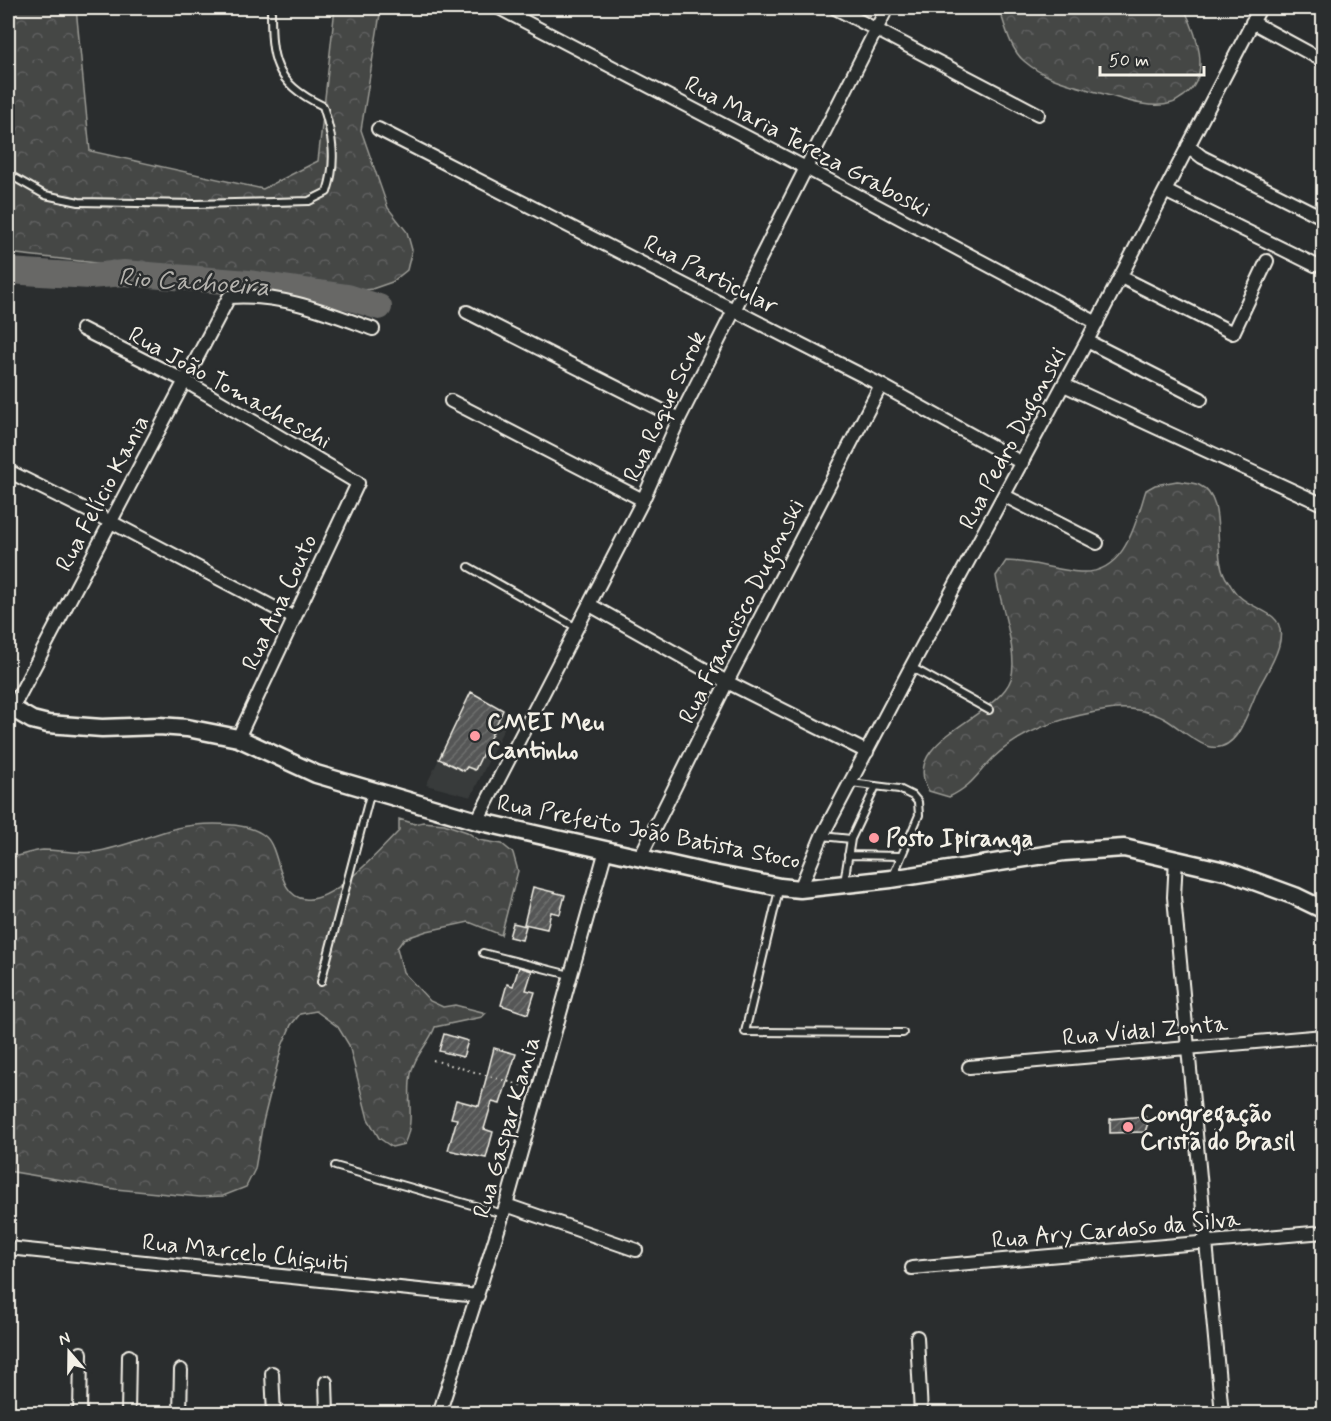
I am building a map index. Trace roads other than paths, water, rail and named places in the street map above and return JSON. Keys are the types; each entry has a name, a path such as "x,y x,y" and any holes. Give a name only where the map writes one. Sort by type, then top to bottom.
{"main road":[{"name":"Rua Prefeito João Batista Stoco","path":"10,707 32,720 48,724 83,728 159,726 187,728 238,738 316,774 477,821 780,887 800,889 891,879 1064,852 1124,848 1176,858 1229,872 1295,896 1323,910"}],"street":[{"name":"Rua Maria Tereza Graboski","path":"499,8 1097,323"},
{"path":"835,8 1038,114"},
{"name":"Rua Roque Scrok","path":"477,821 643,500 679,419 887,8"},
{"path":"1254,14 1323,62"},
{"name":"Rua Pedro Dugonski","path":"800,889 822,836 1097,323 1254,14"},
{"name":"Rua Particular","path":"378,129 734,309 1022,463"},
{"path":"1188,146 1203,157 1323,218"},
{"path":"1165,191 1315,266"},
{"path":"1121,277 1233,333 1267,261"},
{"name":"Rua Felício Kania","path":"10,707 111,522 229,297 247,295 297,302 373,329"},
{"path":"467,312 679,419"},
{"name":"Rua João Tomacheschi","path":"82,329 185,381 358,483"},
{"path":"1087,341 1202,399"},
{"path":"1064,385 1323,505"},
{"name":"Rua Francisco Dugonski","path":"640,857 727,682 881,386"},
{"path":"451,401 643,500"},
{"path":"8,471 294,618"},
{"name":"Rua Ana Couto","path":"238,738 358,483"},
{"path":"1005,496 1097,543"},
{"path":"590,605 727,682 867,752"},
{"name":"Rua Gaspar Kania","path":"439,1413 505,1209 606,850"},
{"path":"1176,858 1174,897 1222,1413"},
{"name":"Rua Vidal Zonta","path":"969,1067 1323,1035"},
{"path":"505,1209 636,1250"},
{"name":"Rua Ary Cardoso da Silva","path":"912,1268 1323,1232"},
{"name":"Rua Marcelo Chiquiti","path":"8,1248 478,1296"},
{"path":"917,1337 921,1413"},
{"path":"80,1413 81,1353"},
{"path":"128,1413 129,1356"},
{"path":"180,1413 181,1370"},
{"path":"272,1373 274,1413"},
{"path":"326,1382 327,1413"}],"lane":[{"path":"8,174 45,195 79,202 196,204 309,201 327,192 334,171 331,129 322,106 292,88 278,70 271,42 271,8"},
{"path":"469,567 578,628"},
{"path":"911,667 988,710"},
{"path":"851,783 899,789 913,796 918,802 919,815 891,879"},
{"path":"844,884 851,839 876,786"},
{"path":"321,982 371,791"},
{"path":"822,836 851,839"},
{"path":"848,855 901,856"},
{"path":"780,887 745,1032 903,1033"},
{"path":"483,953 570,975"},
{"path":"335,1166 505,1209"}],"waterway":[{"name":"Rio Cachoeira","path":"8,271 90,276 124,273 249,283 348,297 379,307"}],"place":[{"name":"CMEI Meu Cantinho","path":"475,736"},
{"name":"Posto Ipiranga","path":"874,838"},
{"name":"Congregação Cristã do Brasil","path":"1128,1127"}]}
